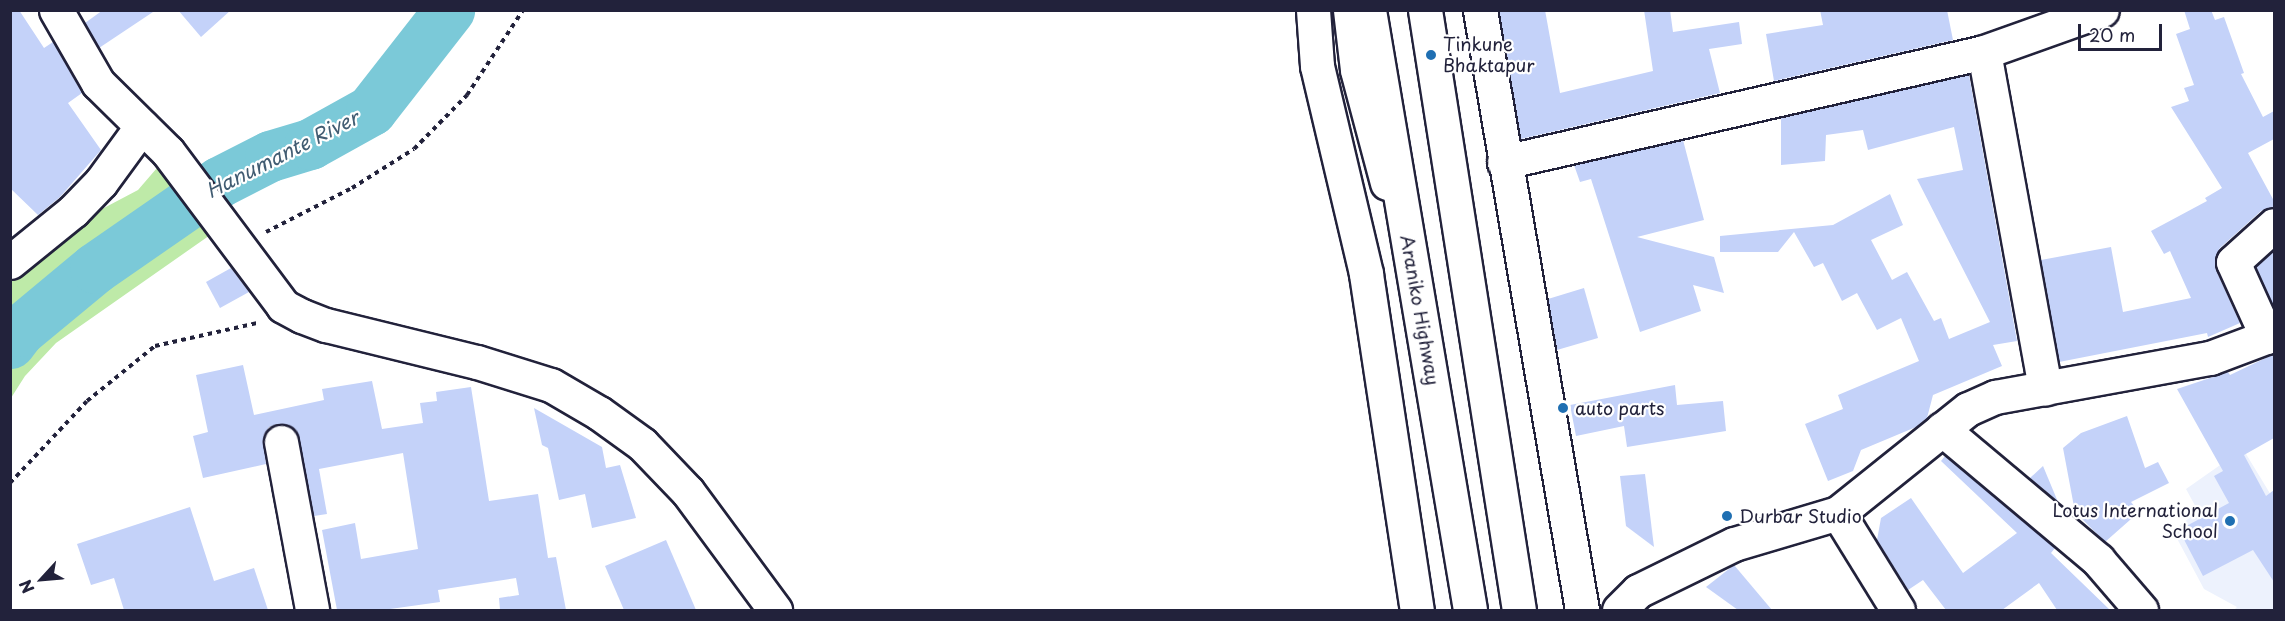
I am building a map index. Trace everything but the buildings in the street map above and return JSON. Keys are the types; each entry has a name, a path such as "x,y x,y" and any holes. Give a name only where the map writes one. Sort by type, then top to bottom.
{"main road":[{"path":"56,10 98,83 168,152 284,306 302,316 477,362 551,385 599,413 642,444 688,492 775,610"},
{"path":"1313,10 1317,66 1366,274 1418,610"},
{"path":"1350,10 1357,70 1373,136 1411,259"},
{"name":"Araniko Highway","path":"1369,10 1470,610"},
{"path":"1425,10 1519,610"},
{"path":"1480,10 1504,162 1582,610"},
{"path":"1504,162 1984,52 2102,10"},
{"path":"1984,52 2046,388"},
{"path":"10,262 73,210 101,182 142,126"},
{"path":"1619,610 1638,591 1734,544 1838,513 1968,408 1995,397 2210,358 2271,336 2233,262 2274,225"},
{"path":"1942,429 2097,560 2141,610"},
{"path":"282,442 312,610"},
{"path":"1838,513 1898,610"}],"path":[{"path":"235,243 274,227 352,188 414,149 466,95 523,10"},
{"path":"10,483 87,401 155,346 208,332 302,316"}],"shaded area":[{"name":"Lotus International School","path":"2243,449 2274,500 2274,610 2234,610 2237,607 2204,589 2173,531 2198,511 2186,489"}],"green space":[{"path":"163,161 213,233 56,343 25,376 11,398 11,278 24,263 102,209 138,190"}],"waterway":[{"name":"Hanumante River","path":"10,343 19,331 95,268 219,182 270,156 310,144 371,110 449,10"}],"place":[{"name":"Tinkune Bhaktapur","path":"1431,55"},
{"name":"auto parts","path":"1563,408"},
{"name":"Durbar Studio","path":"1727,516"},
{"name":"Lotus International School","path":"2230,521"}]}
